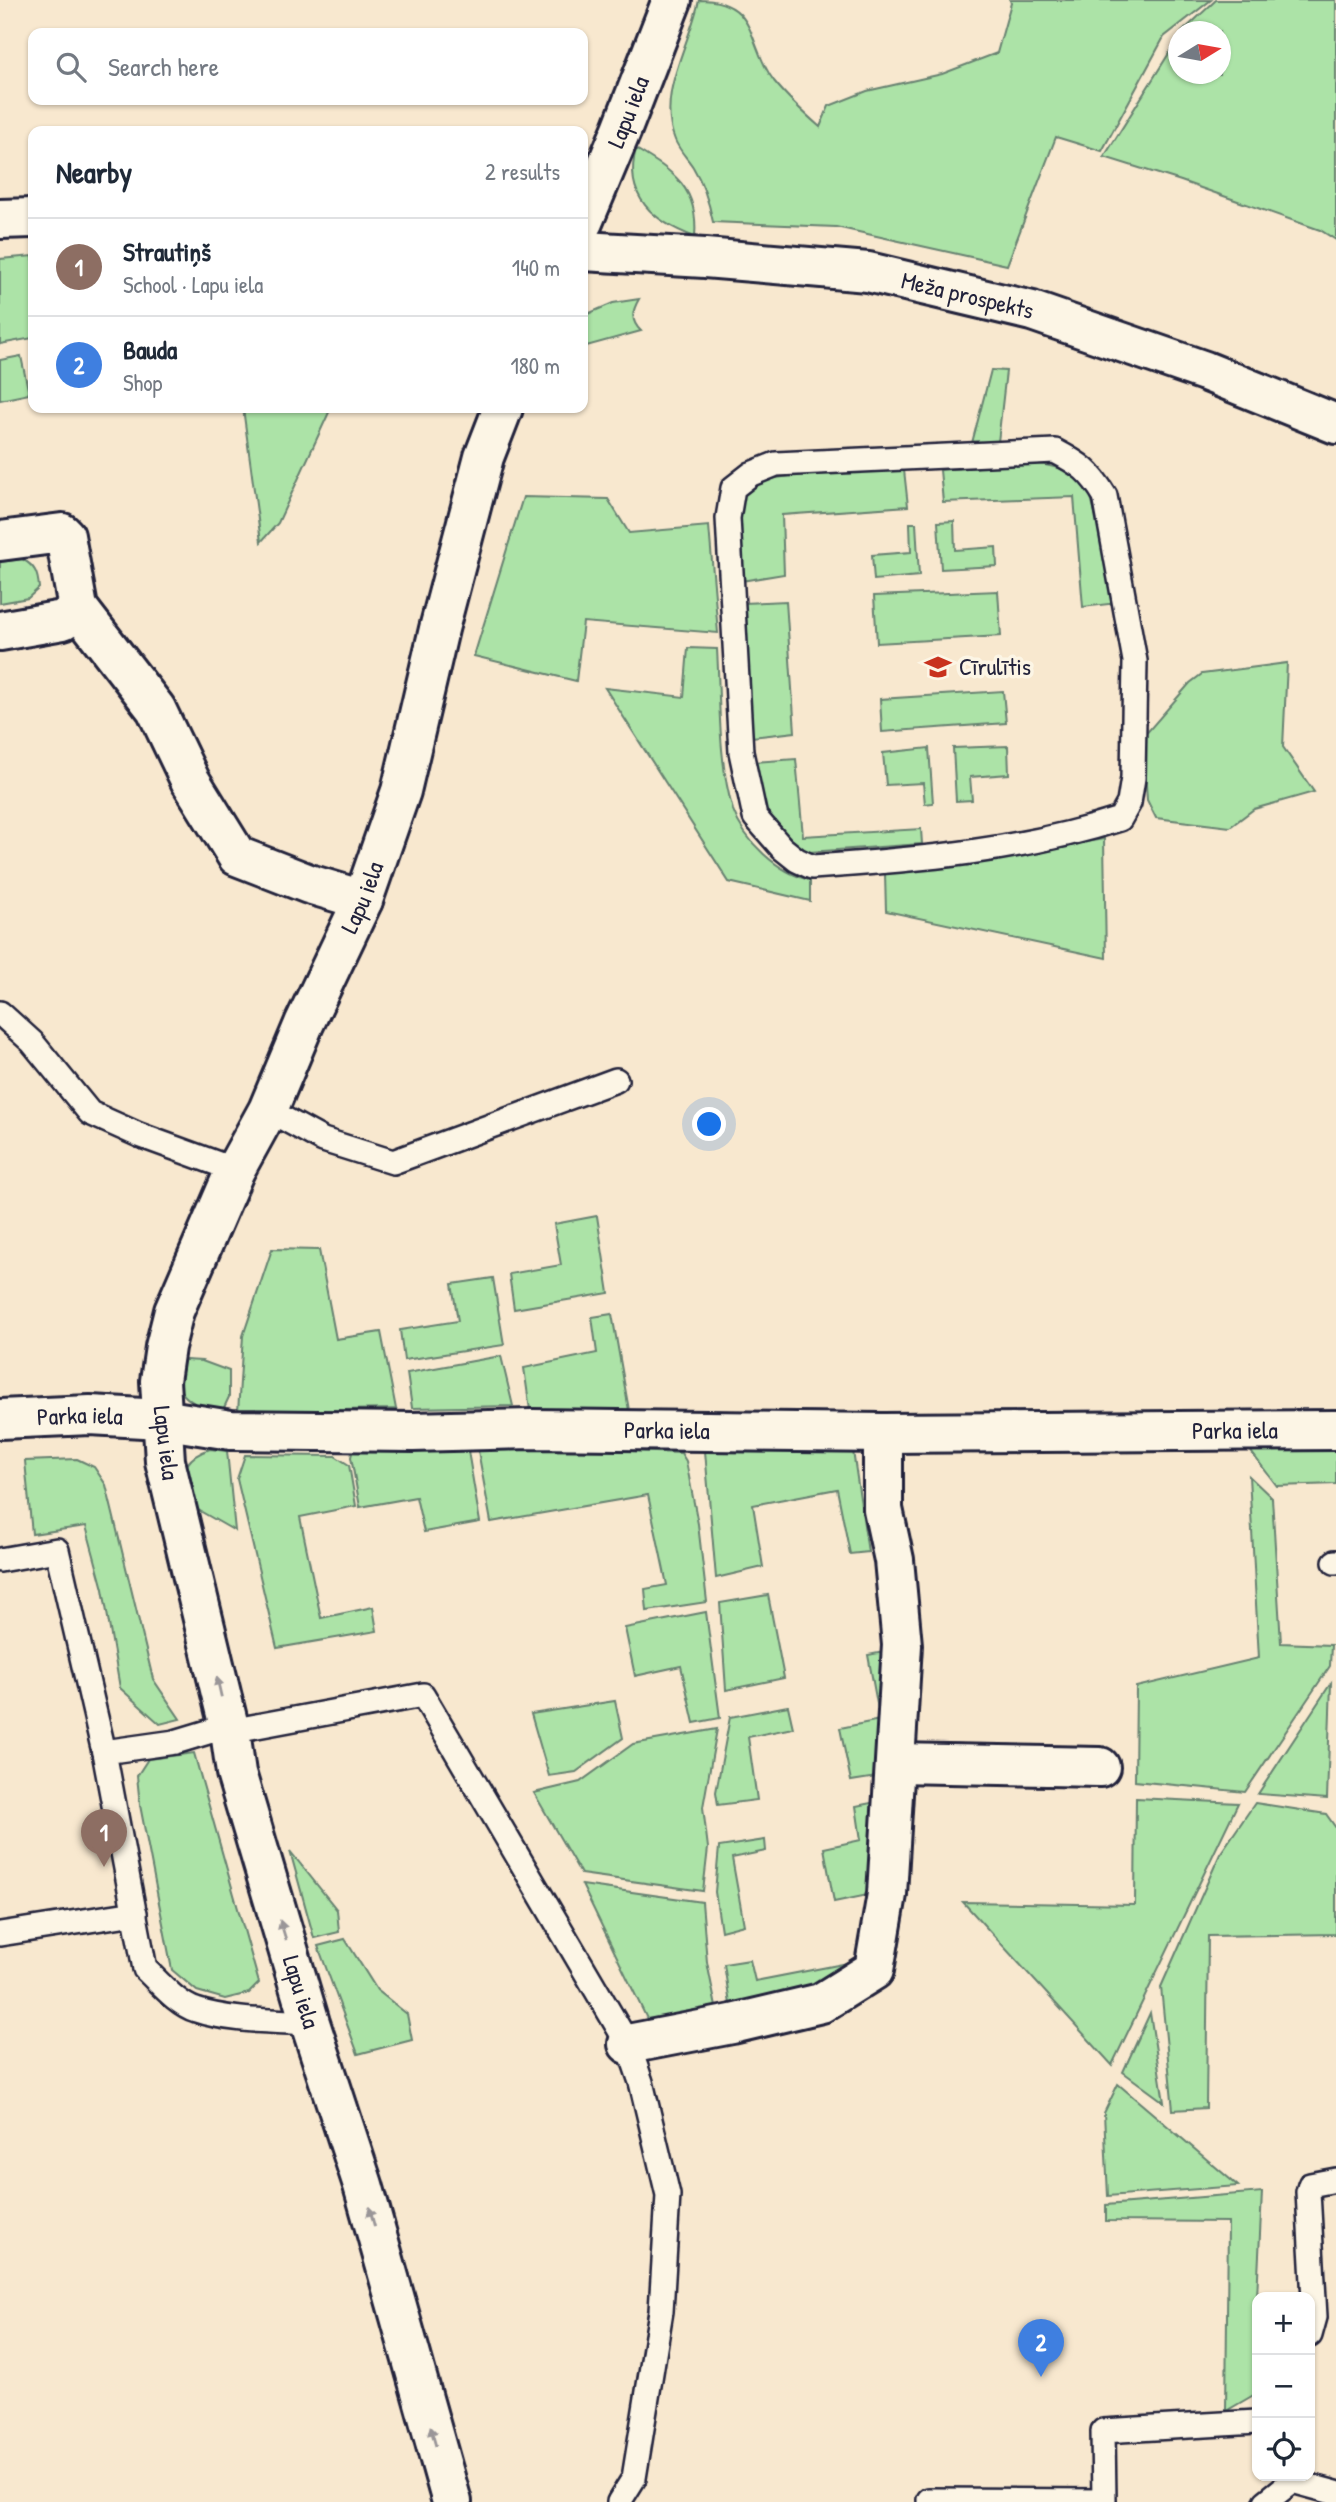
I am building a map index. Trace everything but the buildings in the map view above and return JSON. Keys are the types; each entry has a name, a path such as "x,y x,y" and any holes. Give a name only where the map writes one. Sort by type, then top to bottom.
{"street":[{"name":"Lapu iela","path":"588,210 671,0"},
{"path":"0,219 28,218"},
{"name":"Meža prospekts","path":"588,251 868,272 1032,311 1205,371 1336,424"},
{"name":"Lapu iela","path":"452,2502 363,2185 310,2023 236,1773 229,1729 165,1461 160,1381 174,1311 235,1170 268,1110 304,1024 363,900 401,791 439,629 484,457 501,413"},
{"path":"0,541 62,533 65,536 78,608 156,709 190,780 237,856 309,884 363,900"},
{"path":"0,631 63,620 78,608"},
{"name":"Parka iela","path":"0,1419 90,1415 161,1419 231,1430 413,1432 649,1429 883,1433 1336,1430"},
{"path":"628,2044 821,2003 874,1970 887,1894 902,1645 894,1560 883,1509 883,1433"},
{"path":"896,1763 1100,1767"}],"lane":[{"path":"1055,451 1080,464 1094,478 1105,496 1135,661 1133,778 1129,803 1120,819 1059,837 878,863 811,867 782,848 755,817 741,752 728,517 733,488 751,474 776,464 1006,453 1055,451"},
{"path":"0,1013 32,1042 90,1113 139,1135 235,1170"},
{"path":"268,1110 323,1140 393,1162 616,1080"},
{"path":"0,1560 57,1550 104,1752 145,1969 167,1991 195,2010 247,2020 310,2023"},
{"path":"104,1752 174,1742 229,1729 423,1695 628,2044 641,2082 668,2194 661,2311 634,2478 620,2502"},
{"path":"0,1934 135,1913"},
{"path":"1314,2292 1308,2192 1310,2185 1336,2180"},
{"path":"929,2500 1105,2501 1103,2431 1252,2422"},
{"path":"1266,2502 1288,2481"},
{"path":"1300,2481 1336,2493"}],"green space":[{"path":"699,0 718,2 742,16 774,81 820,127 829,106 867,91 942,74 997,53 1010,0 1211,0 1184,21 1168,21 1168,34 1102,151 1056,137 1007,265 836,227 713,222 703,187 677,144 670,123 669,105 676,70"},
{"path":"1216,0 1336,0 1336,240 1320,230 1104,157 1168,55 1168,84 1231,84 1231,21 1194,21"},
{"path":"636,149 662,166 681,183 693,206 695,237 667,224 645,205 634,181"},
{"path":"28,256 28,339 0,344 0,259"},
{"path":"639,299 633,315 641,331 588,346 588,314 613,303"},
{"path":"21,356 28,394 0,400 0,360"},
{"path":"991,370 1006,371 998,442 972,443"},
{"path":"244,413 329,413 278,523 261,542"},
{"path":"1032,463 1065,470 1090,493 1118,603 1083,607 1074,497 943,502 940,470"},
{"path":"904,470 908,506 782,515 784,574 741,581 737,514 740,495 757,481 796,475"},
{"path":"523,497 608,499 629,533 709,526 718,633 583,622 576,681 474,656"},
{"path":"954,521 955,550 996,547 997,566 941,569 938,522"},
{"path":"910,523 916,523 919,576 874,580 872,555 911,552"},
{"path":"22,559 35,570 39,588 28,598 0,603 0,562"},
{"path":"998,591 1001,636 877,643 874,596"},
{"path":"786,601 795,732 752,737 743,603"},
{"path":"688,648 717,649 720,730 728,791 738,822 754,844 774,863 810,880 810,901 729,882 605,688 684,697"},
{"path":"1287,663 1283,747 1314,792 1254,809 1230,827 1156,818 1147,800 1143,737 1190,683 1202,674"},
{"path":"1003,691 1006,723 882,732 880,699"},
{"path":"1008,746 1009,774 970,777 972,800 956,801 953,748"},
{"path":"929,748 933,803 925,804 923,783 886,785 883,753"},
{"path":"796,759 803,836 921,829 922,844 809,852 788,842 769,822 756,797 753,762"},
{"path":"1104,839 1106,958 886,911 885,874"},
{"path":"597,1216 609,1293 514,1309 509,1274 561,1265 554,1224"},
{"path":"272,1249 319,1250 336,1339 381,1332 396,1409 238,1412 243,1336"},
{"path":"493,1278 504,1345 404,1360 400,1330 458,1321 452,1284"},
{"path":"612,1314 630,1416 530,1410 524,1368 597,1353 592,1317"},
{"path":"501,1356 513,1406 412,1408 407,1373"},
{"path":"169,1359 202,1361 229,1371 229,1397 221,1414 192,1402 185,1396 175,1381"},
{"path":"354,1444 467,1445 480,1522 424,1532 416,1497 360,1507 351,1457"},
{"path":"477,1445 681,1453 686,1461 698,1524 707,1602 647,1611 645,1589 667,1585 648,1495 491,1522"},
{"path":"1336,1448 1336,1484 1277,1486 1249,1449"},
{"path":"210,1449 227,1451 235,1531 179,1499 183,1474 189,1462"},
{"path":"705,1451 853,1451 868,1552 850,1554 837,1489 753,1505 763,1567 716,1578"},
{"path":"245,1455 335,1456 349,1465 356,1506 300,1517 321,1618 373,1607 377,1631 277,1648 237,1479"},
{"path":"77,1459 94,1467 106,1485 153,1679 180,1719 160,1724 120,1688 103,1589 86,1526 32,1534 25,1461"},
{"path":"1249,1476 1272,1498 1281,1643 1331,1645 1330,1666 1245,1792 1135,1781 1136,1687 1259,1658"},
{"path":"768,1595 784,1678 726,1690 720,1603"},
{"path":"706,1612 720,1718 694,1723 681,1666 635,1676 625,1628"},
{"path":"884,1652 877,1777 851,1781 840,1728 880,1720 868,1655"},
{"path":"1331,1683 1327,1799 1258,1794"},
{"path":"615,1701 623,1738 576,1772 549,1776 531,1714"},
{"path":"788,1706 793,1728 748,1737 757,1800 718,1805 716,1792 730,1717"},
{"path":"717,1729 703,1807 708,1848 703,1891 581,1874 534,1793 580,1782 633,1744"},
{"path":"194,1753 259,1983 249,1993 225,1999 197,1991 172,1970 140,1805 137,1776 148,1759"},
{"path":"1136,1798 1238,1803 1112,2065 963,1902 1135,1905"},
{"path":"876,1802 868,1895 834,1902 824,1848 861,1840 856,1806"},
{"path":"1255,1803 1326,1814 1336,1828 1336,1934 1208,1936 1206,2108 1173,2110 1161,1987 1220,1854"},
{"path":"765,1840 766,1851 732,1858 744,1925 721,1931 715,1892 719,1847"},
{"path":"290,1851 337,1910 339,1932 314,1938"},
{"path":"582,1885 702,1902 707,1962 717,2012 649,2023"},
{"path":"345,1939 377,1990 407,2014 412,2040 358,2054 318,1946"},
{"path":"750,1960 755,1981 848,1963 827,1992 731,2011 724,1964"},
{"path":"1150,2013 1164,2102 1123,2072"},
{"path":"1118,2084 1238,2186 1108,2196 1104,2113"},
{"path":"1262,2192 1257,2292 1252,2292 1252,2396 1226,2411 1228,2222 1106,2221 1106,2205"}],"place":[{"name":"Cīrulītis","path":"938,667"},
{"name":"Strautiņš","path":"104,1867"},
{"name":"Bauda","path":"1041,2377"}]}
